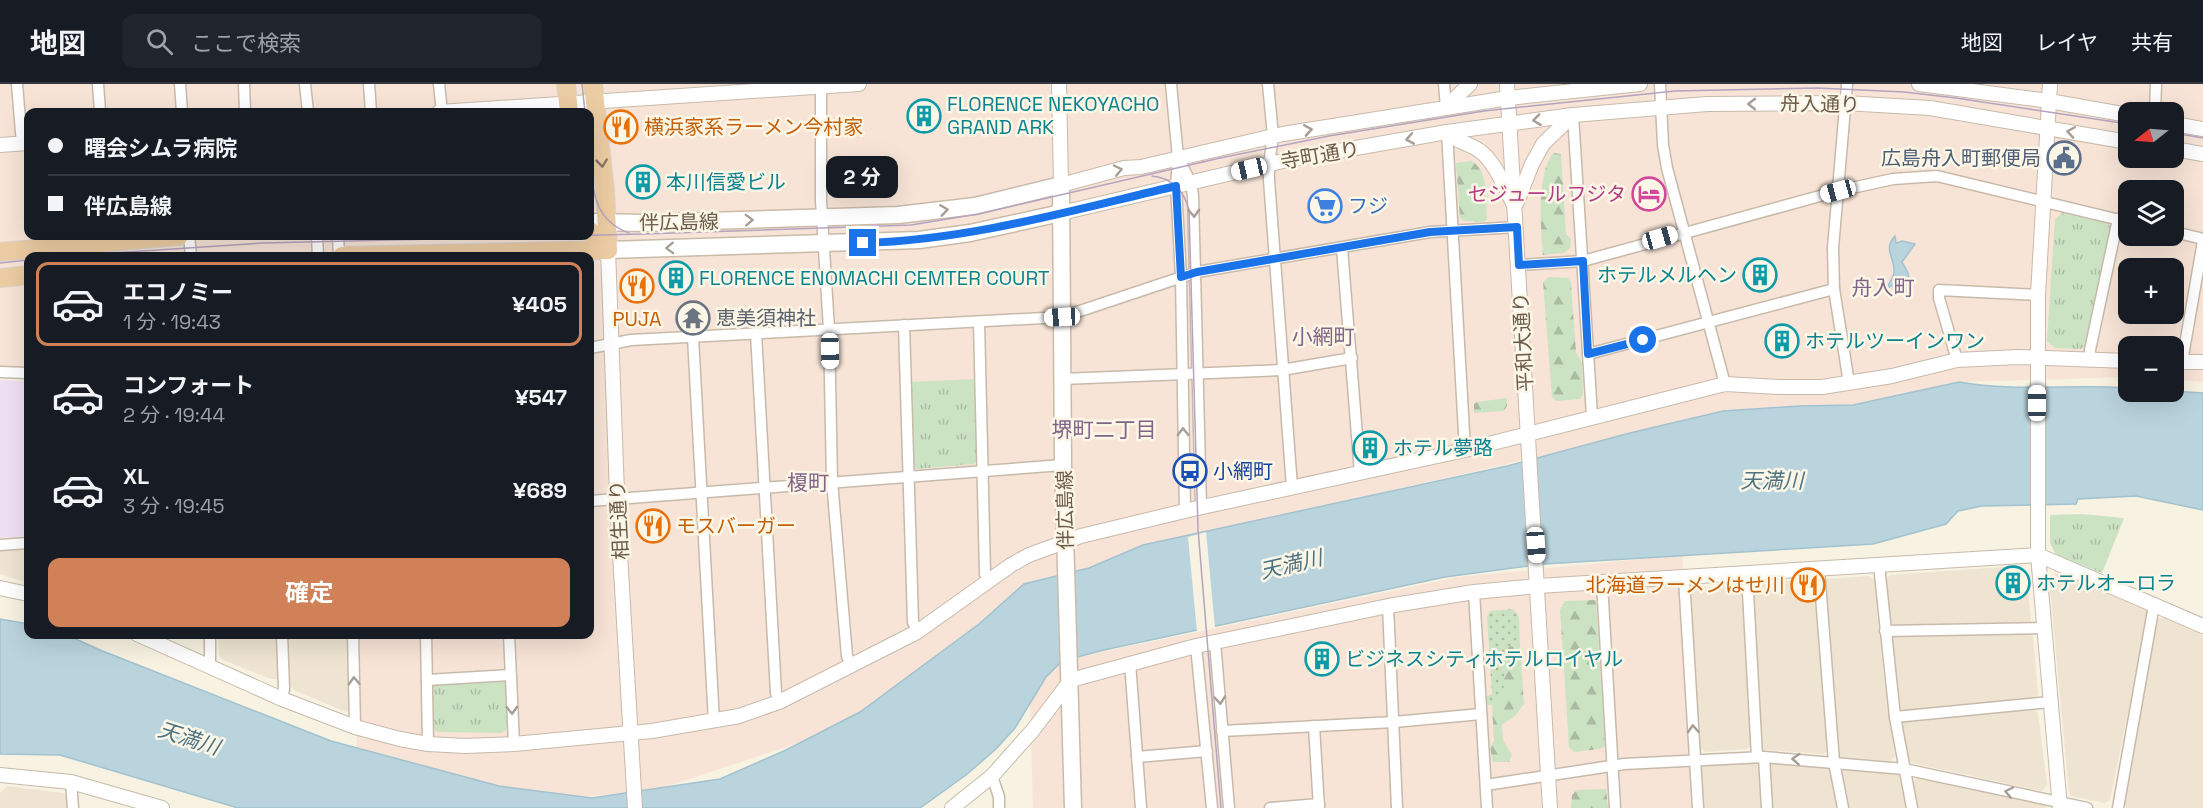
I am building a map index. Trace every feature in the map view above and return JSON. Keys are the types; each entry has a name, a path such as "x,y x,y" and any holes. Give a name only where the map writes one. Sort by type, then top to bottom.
{"highway":[{"path":"566,84 569,108"},
{"name":"相生通り","path":"594,93 598,222 608,250"},
{"path":"594,235 608,250"},
{"path":"0,252 134,240"},
{"path":"552,252 608,250"},
{"path":"0,278 24,275"}],"main road":[{"name":"伴広島線","path":"598,222 823,218 937,212 975,206 1061,185 1065,542 1071,681 1073,808"},
{"name":"伴広島線","path":"608,250 929,239 970,233 1061,213"}],"street":[{"path":"17,84 24,136"},
{"path":"98,84 100,108"},
{"path":"180,84 182,108"},
{"path":"244,84 245,108"},
{"path":"305,84 308,108"},
{"path":"369,84 372,108"},
{"path":"440,84 441,108"},
{"path":"569,108 594,93 859,84"},
{"path":"1059,84 1061,185"},
{"path":"1171,84 1178,158 1176,186 1181,277 1185,511"},
{"path":"1268,84 1274,136 1269,164 1274,259 1292,487"},
{"path":"1444,84 1446,107"},
{"path":"1446,107 1470,84"},
{"path":"1508,91 1568,86 1640,84"},
{"path":"1660,84 1663,145 1683,232 1725,384"},
{"path":"1847,84 1833,248 1834,289 1849,383"},
{"path":"1919,84 2049,101 2118,113"},
{"path":"2050,84 2038,295 2038,555 2049,702 2060,806"},
{"path":"2155,102 2156,84"},
{"path":"821,85 832,481 847,656 851,666"},
{"name":"寺町通り","path":"1061,185 1124,168 1141,167 1274,136 1446,107 1508,91"},
{"name":"平和大通り","path":"1508,91 1538,586"},
{"name":"舟入通り","path":"1510,123 1707,104 1844,104 1930,108 2118,140"},
{"path":"1515,207 1532,164 1543,144 1573,116"},
{"path":"1573,116 1592,416"},
{"name":"寺町通り","path":"1061,213 1269,164 1510,123"},
{"path":"2184,126 2203,129"},
{"path":"1447,132 1453,139 1476,148 1488,158 1515,207"},
{"path":"1447,132 1465,450"},
{"path":"0,145 24,143"},
{"path":"2184,151 2203,154"},
{"path":"1178,158 1191,183 1193,196 1197,272 1201,507"},
{"path":"1519,265 1583,261 1683,232 1838,191 1893,179 1937,176 2118,219"},
{"path":"594,347 631,340 1062,317 1197,272 1430,232 1517,227"},
{"path":"2183,336 2203,240 2184,235"},
{"path":"2090,360 2090,350 2118,240"},
{"path":"1342,248 1360,473"},
{"name":"相生通り","path":"608,250 618,500 635,808"},
{"path":"1588,354 1834,289"},
{"path":"1957,360 1939,298 1939,290 2038,295"},
{"path":"979,322 986,574 990,581"},
{"path":"904,325 913,622 917,632"},
{"path":"756,333 776,693 779,702"},
{"path":"693,337 714,722"},
{"path":"1062,379 1282,370 1352,358"},
{"path":"148,639 282,699 355,727 428,744 465,746 514,744 631,733 714,722 779,702 851,666 917,632 1029,555 1081,536 1201,507 1465,450 1725,384 1822,387 1892,376 1957,360 2037,358 2118,361"},
{"path":"2184,362 2203,363"},
{"path":"0,372 24,373"},
{"path":"594,501 1064,465"},
{"path":"0,545 24,543"},
{"path":"952,808 992,776 1033,730 1071,681 1196,645 1388,606 1474,592 2038,555 2203,626"},
{"path":"1879,565 1894,717 1912,808"},
{"path":"1819,570 1834,762 1843,808"},
{"path":"1747,574 1767,808"},
{"path":"1684,578 1698,808"},
{"path":"1602,584 1615,808"},
{"path":"1538,586 1550,808"},
{"path":"0,588 24,593"},
{"path":"1474,592 1487,808"},
{"path":"2118,808 2154,605"},
{"path":"1388,606 1397,808"},
{"path":"1885,631 2043,628"},
{"path":"210,639 210,667"},
{"path":"282,639 284,689 282,699"},
{"path":"353,639 355,727"},
{"path":"426,639 428,744"},
{"path":"509,639 514,744"},
{"path":"1215,642 1229,808"},
{"path":"1196,645 1212,808"},
{"path":"1130,663 1141,808"},
{"path":"427,680 511,675"},
{"path":"1894,717 2049,702"},
{"path":"1222,731 1394,722 1481,714"},
{"path":"1270,808 1319,806 1314,726"},
{"path":"1137,757 1207,751"},
{"path":"1486,785 1612,766 1761,757 1904,769 2060,806 2087,808"},
{"path":"0,775 71,782 159,808"},
{"path":"992,776 999,797 999,808"},
{"path":"71,782 73,808"}],"shaded area":[{"path":"0,84 2203,84 2203,382 2184,381 2184,336 2118,336 2118,377 1961,382 1849,407 1714,412 1565,453 1520,461 1180,538 1034,584 920,674 876,705 810,739 653,791 567,798 515,793 357,747 353,639 594,639 594,252 24,252 24,373 0,371"},
{"path":"0,380 24,381 24,536 0,538"},
{"path":"24,547 24,582 0,574 0,548"},
{"path":"1682,555 1697,808 1033,808 1030,701 1054,667 1083,656 1458,577"},
{"path":"2018,566 2026,571 2030,623 1895,626 1890,621 1886,579 1890,575"},
{"path":"2056,573 2146,609 2148,615 2110,800 2105,803 2071,796 2069,793 2049,577"},
{"path":"1869,576 1874,580 1885,690 1895,756 1891,761 1841,757 1836,752 1823,582 1827,579"},
{"path":"1810,580 1814,583 1829,749 1823,754 1764,750 1761,746 1750,588 1754,583"},
{"path":"1737,585 1742,589 1752,745 1747,749 1705,752 1699,747 1690,591 1694,588"},
{"path":"2164,617 2203,633 2203,808 2127,808 2122,804 2158,619"},
{"path":"2029,632 2033,636 2038,694 2033,699 1904,711 1898,707 1891,640 1896,634"},
{"path":"218,639 278,639 280,679 271,679 221,659"},
{"path":"287,639 349,639 352,709 346,712 294,690 289,684"},
{"path":"2033,707 2038,713 2047,785 2042,791 1912,763 1907,758 1900,725 1905,719"},
{"path":"1753,761 1759,766 1761,808 1703,808 1700,769 1705,764"},
{"path":"1773,762 1825,765 1831,772 1838,808 1771,808 1769,766"},
{"path":"1843,767 1894,772 1899,776 1906,808 1846,808 1839,773"},
{"path":"1917,777 2043,803 2047,808 1918,808 1913,782"},
{"path":"7,786 63,793 68,798 69,808 0,808 0,793"}],"green space":[{"path":"1553,153 1561,154 1566,234 1571,239 1570,248 1564,253 1543,255 1542,188 1544,175"},
{"path":"1471,161 1477,165 1484,178 1487,219 1484,222 1464,221 1460,218 1456,163"},
{"path":"2062,213 2107,223 2112,228 2086,346 2080,349 2055,348 2047,341 2055,219"},
{"path":"1549,277 1568,278 1571,283 1576,352 1582,363 1583,393 1580,399 1556,401 1552,397 1543,282"},
{"path":"977,379 978,459 974,464 916,469 913,465 910,382"},
{"path":"1507,398 1504,411 1474,413 1474,404 1477,402"},
{"path":"2082,514 2124,518 2102,573 2056,555 2050,543 2050,515"},
{"path":"1596,600 1605,746 1600,749 1574,752 1569,747 1560,610 1565,601"},
{"path":"1513,609 1519,617 1520,648 1510,646 1503,654 1505,678 1503,694 1495,704 1487,705 1486,697 1492,694 1487,617 1490,611"},
{"path":"1510,646 1520,648 1524,704 1515,716 1502,725 1503,740 1512,755 1509,762 1493,762 1490,747 1494,741 1492,705 1498,701 1503,690 1502,654"},
{"path":"501,679 506,682 507,729 502,733 438,732 433,729 431,685 433,682"},
{"path":"1606,789 1608,808 1571,808 1572,795 1577,790"}],"water":[{"path":"1895,236 1896,243 1902,241 1915,244 1902,262 1908,273 1911,291 1898,294 1892,285 1886,290 1894,273 1889,250"},
{"name":"天満川","path":"1959,382 2001,387 2118,388 2118,402 2184,402 2184,392 2203,393 2203,510 2136,496 2078,499 2076,504 1982,506 1958,511 1946,524 1873,544 1544,564 1445,577 1104,650 1062,661 1046,677 1015,728 996,749 966,775 920,808 238,808 60,755 0,754 0,619 24,623 24,639 76,639 331,741 499,786 592,798 720,779 786,750 860,712 979,624 1024,584 1089,568 1143,545 1507,466 1723,411 1853,405"}],"pier":[{"path":"1206,532 1215,628 1197,632 1188,537"}],"tram line":[{"path":"582,84 585,108"},
{"path":"594,235 911,225 978,214 1220,158 1329,136 1484,111 1675,91 1818,88 1904,92 2118,122"},
{"path":"2184,135 2203,138"},
{"path":"1152,176 1166,179 1176,187 1184,197 1189,210 1198,529 1221,808"},
{"path":"594,192 608,220 629,233"},
{"path":"127,252 262,243 389,240"},
{"path":"0,263 24,260"}],"place":[{"name":"FLORENCE NEKOYACHO GRAND ARK","path":"924,116"},
{"name":"横浜家系ラーメン今村家","path":"621,127"},
{"name":"広島舟入町郵便局","path":"2064,158"},
{"name":"本川信愛ビル","path":"643,182"},
{"name":"セジュールフジタ","path":"1649,194"},
{"name":"フジ","path":"1325,206"},
{"name":"ホテルメルヘン","path":"1760,275"},
{"name":"FLORENCE ENOMACHI CEMTER COURT","path":"676,278"},
{"name":"PUJA","path":"637,286"},
{"name":"恵美須神社","path":"693,318"},
{"name":"ホテルツーインワン","path":"1782,341"},
{"name":"ホテル夢路","path":"1370,448"},
{"name":"小網町","path":"1190,471"},
{"name":"モスバーガー","path":"653,526"},
{"name":"ホテルオーロラ","path":"2013,583"},
{"name":"北海道ラーメンはせ川","path":"1808,585"},
{"name":"ビジネスシティホテルロイヤル","path":"1322,659"}],"district":[{"name":"舟入町","path":"1883,287"},
{"name":"小網町","path":"1323,336"},
{"name":"堺町二丁目","path":"1104,429"},
{"name":"榎町","path":"808,482"}],"route":[{"path":"863,243 919,240 970,233 1176,186 1181,277 1197,272 1430,232 1517,227 1519,265 1583,261 1588,354 1643,340"}]}
